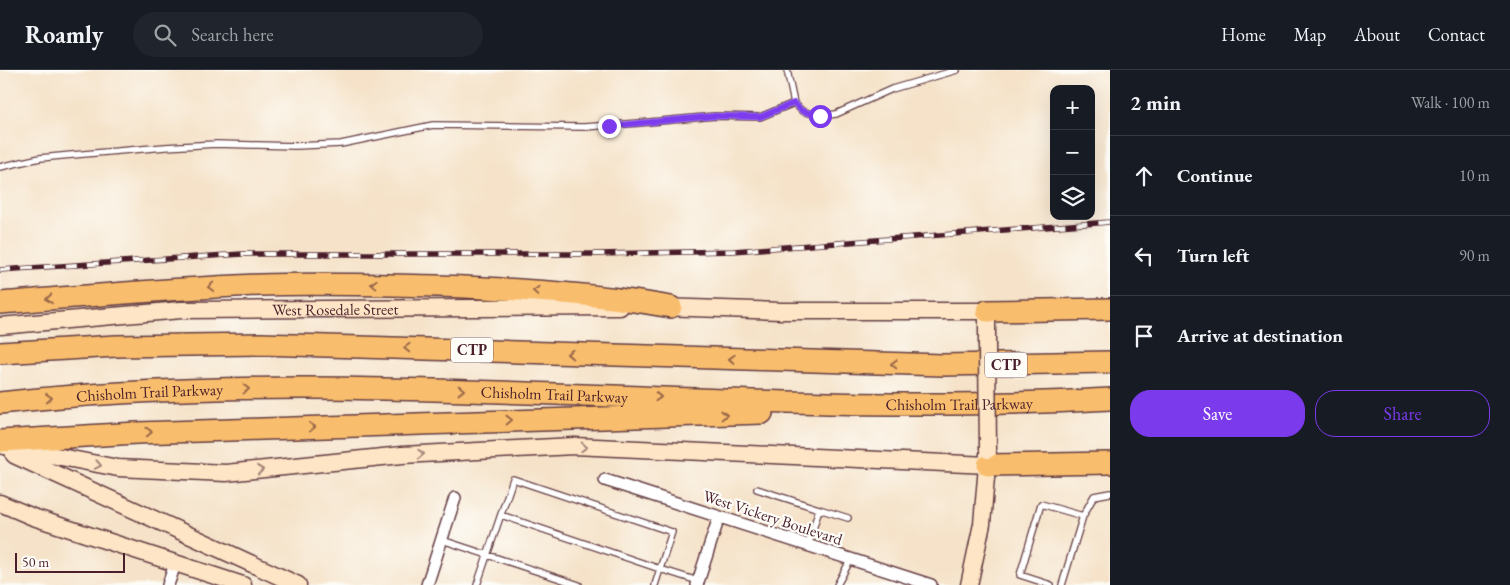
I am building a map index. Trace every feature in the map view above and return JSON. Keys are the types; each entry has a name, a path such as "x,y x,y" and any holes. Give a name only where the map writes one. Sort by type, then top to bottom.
{"highway":[{"path":"0,303 177,289 344,284 487,288 622,298 671,307"},
{"path":"987,311 1110,309"},
{"name":"CTP","path":"0,353 116,346 262,344 943,365 1110,362"},
{"name":"Chisholm Trail Parkway","path":"0,403 104,394 307,388 460,390 874,403 968,404 1110,399"},
{"path":"0,443 157,432 426,422 744,414 874,403"},
{"path":"988,457 1110,463"}],"main road":[{"name":"West Rosedale Street","path":"0,326 181,310 671,307"},
{"path":"671,307 782,311 987,311 988,457 982,524 969,585"},
{"path":"0,443 50,456 118,468 226,474 402,455 574,446 988,457"},
{"path":"0,450 22,458 298,585"},
{"path":"0,503 33,517 244,585"}],"street":[{"name":"West Vickery Boulevard","path":"605,480 931,585"},
{"path":"427,585 455,498"},
{"path":"697,583 719,517"},
{"path":"168,585 175,564"}],"lane":[{"path":"787,70 794,103 802,111 813,115 836,114 892,88 957,70"},
{"path":"0,167 40,158 165,147 216,144 296,146 341,144 433,125 584,127 639,124 715,116 760,117 794,103"},
{"path":"477,585 513,479 672,532 655,585"},
{"path":"757,489 848,518"},
{"path":"1062,585 1083,516 1094,496 1110,493"},
{"path":"1051,585 1020,575 1040,504 1083,516"},
{"path":"808,546 820,509"},
{"path":"501,515 697,583"},
{"path":"442,540 579,585"},
{"path":"837,585 851,559"}],"railway":[{"path":"0,270 242,254 599,254 733,251 1110,222"}],"route":[{"path":"609,126 715,116 760,117 794,103 802,111 820,116"}]}
